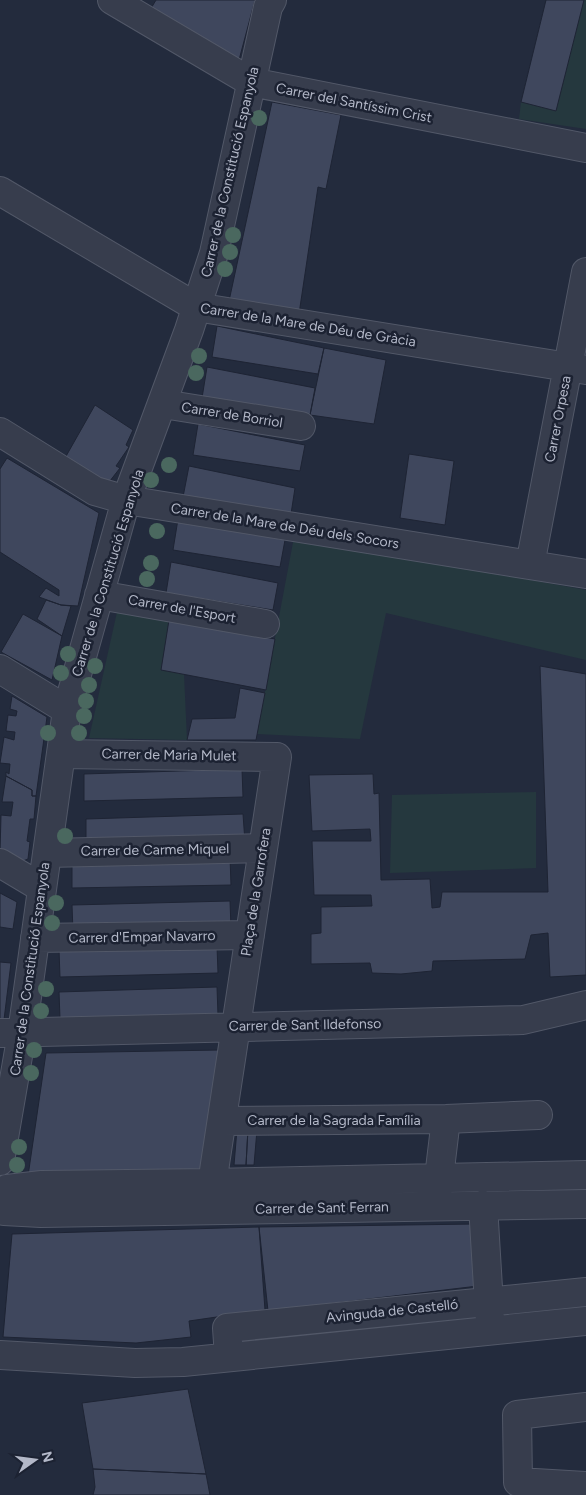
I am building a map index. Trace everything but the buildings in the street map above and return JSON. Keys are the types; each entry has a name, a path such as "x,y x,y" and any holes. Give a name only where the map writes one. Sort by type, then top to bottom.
{"street":[{"name":"Carrer del Santíssim Crist","path":"112,0 251,82 586,148"},
{"name":"Carrer de la Constitució Espanyola","path":"2,1193 11,1033 35,938 67,710 126,500 163,404 214,253 268,7 272,0"},
{"name":"Carrer de la Mare de Déu de Gràcia","path":"0,191 196,307 577,369"},
{"name":"Carrer Orpesa","path":"530,565 577,369 586,272"},
{"name":"Carrer de Borriol","path":"163,404 301,426"},
{"name":"Carrer de la Mare de Déu dels Socors","path":"0,432 95,491 126,500 586,574"},
{"name":"Carrer de l'Esport","path":"99,595 265,624"},
{"path":"0,670 67,710"},
{"name":"Carrer de Maria Mulet","path":"61,754 277,757"},
{"name":"Plaça de la Garrofera","path":"212,1183 277,757"},
{"name":"Carrer de Carme Miquel","path":"47,853 263,848"},
{"path":"0,863 42,888"},
{"name":"Carrer d'Empar Navarro","path":"35,938 250,935"},
{"name":"Carrer de Sant Ildefonso","path":"11,1033 523,1020 586,1005"},
{"name":"Carrer de la Sagrada Família","path":"222,1121 446,1119 538,1115"},
{"path":"436,1206 446,1119"},
{"name":"Carrer de Sant Ferran","path":"2,1193 42,1185 586,1175"},
{"path":"208,1210 212,1183"},
{"name":"Carrer de Sant Ferran","path":"2,1193 41,1213 586,1204"},
{"path":"483,1205 491,1331"},
{"name":"Avinguda de Castelló","path":"230,1357 227,1328 586,1292"},
{"path":"0,1355 135,1363 183,1362 586,1321"},
{"path":"586,1407 517,1415 518,1482 586,1486"}],"shaded area":[{"path":"546,0 586,0 586,129 519,119 521,102"},
{"path":"294,537 586,590 586,660 386,613 360,739 257,734"},
{"path":"117,612 169,620 161,669 184,674 187,740 89,738"},
{"path":"536,792 536,868 390,873 392,795"}]}
